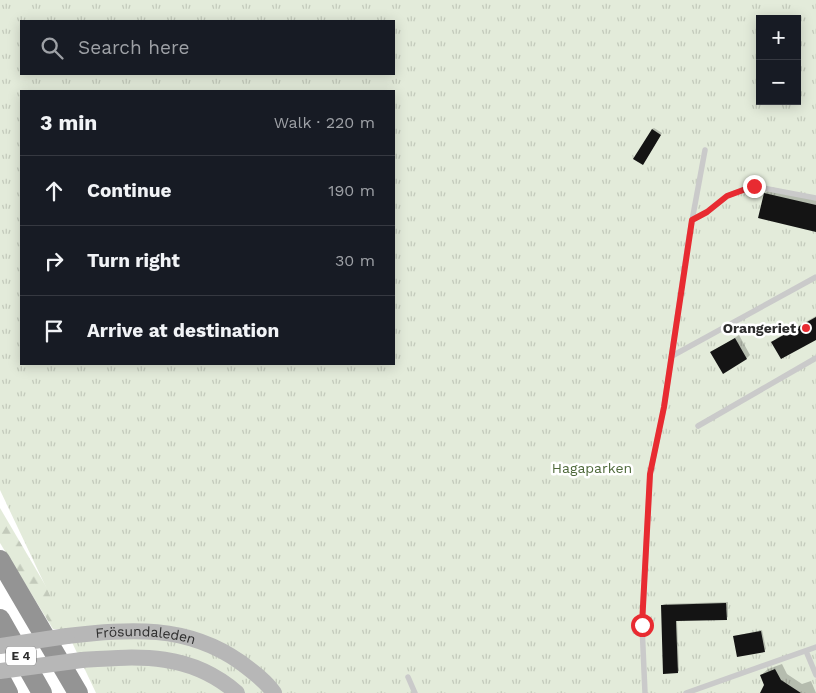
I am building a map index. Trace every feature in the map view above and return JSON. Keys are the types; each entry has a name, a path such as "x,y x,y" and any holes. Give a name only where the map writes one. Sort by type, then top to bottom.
{"highway":[{"path":"0,560 78,693"},
{"name":"E 4","path":"0,619 42,693"},
{"name":"E 4","path":"0,678 8,693"}],"main road":[{"name":"Frösundaleden","path":"0,646 107,632 144,630 177,634 204,642 228,654 252,671 274,693"},
{"name":"Frösundaleden","path":"0,671 82,660 134,656 178,662 201,669 227,684 237,693"}],"lane":[{"path":"645,693 642,625 650,474 664,407 692,220 705,150"},
{"path":"692,220 707,212 727,196 754,186 816,198"},
{"path":"672,356 816,277"},
{"path":"698,426 816,358"},
{"path":"686,693 816,647"},
{"path":"806,650 816,675"},
{"path":"408,677 415,693"}],"green space":[{"name":"Hagaparken","path":"0,0 816,0 816,693 96,693 0,490"},
{"path":"0,508 71,629 53,629 0,543"}],"building":[{"path":"652,129 661,135 643,165 633,159"},
{"path":"764,193 816,205 816,232 758,218"},
{"name":"Orangeriet","path":"816,317 816,340 781,359 771,342"},
{"path":"735,338 747,359 723,374 710,352"},
{"path":"726,603 727,620 676,621 678,673 663,674 661,605"},
{"path":"761,631 765,652 737,657 733,636"},
{"path":"775,669 781,680 801,693 760,693 764,685 760,675"}],"place":[{"name":"Orangeriet","path":"806,328"}],"route":[{"path":"642,625 644,553 650,474 664,407 692,220 707,212 727,196 754,186"}]}
